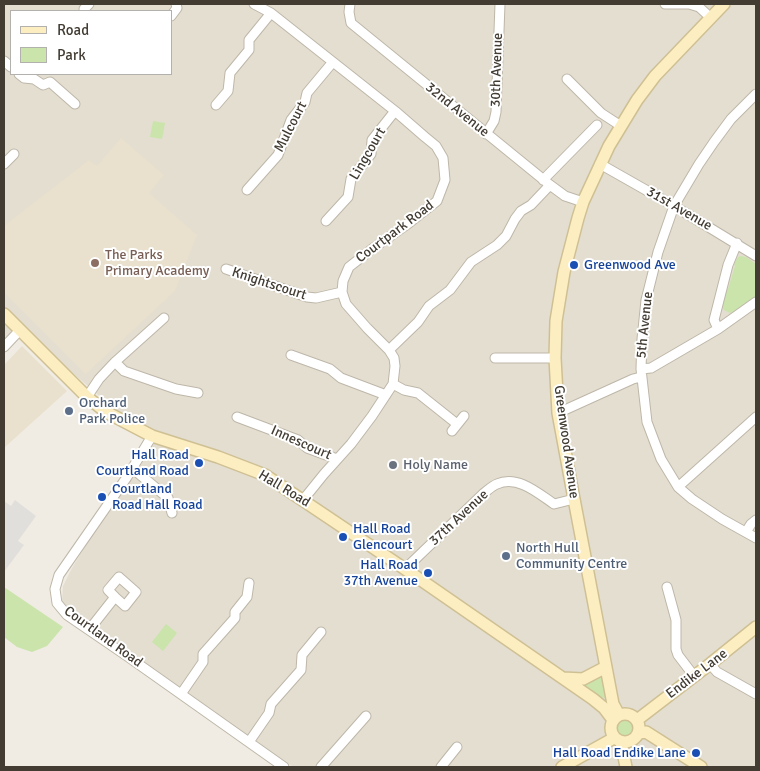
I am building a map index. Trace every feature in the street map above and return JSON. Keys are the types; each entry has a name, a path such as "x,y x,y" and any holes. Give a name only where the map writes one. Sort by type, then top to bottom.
{"street":[{"name":"Courtpark Road","path":"254,4 270,13 395,111 436,146 443,158 445,180 437,201 349,267 343,281 342,292"},
{"name":"32nd Avenue","path":"350,4 351,23 546,182 565,196 583,202"},
{"name":"30th Avenue","path":"486,134 494,121 496,112 500,4"},
{"path":"665,4 689,4 699,7 711,18"},
{"name":"Greenwood Avenue","path":"616,718 558,413 555,358 556,321 564,272 583,202 600,164 637,100 655,76 724,4"},
{"path":"216,106 228,90 230,73 249,50 248,40 270,13"},
{"name":"Mulcourt","path":"247,190 278,155 291,120 305,102 307,93 332,63"},
{"path":"20,75 24,78 34,79 43,85 50,82 75,104"},
{"path":"567,79 601,112 621,126"},
{"name":"5th Avenue","path":"756,94 714,142 674,206 658,252 646,300 641,373 647,422 661,459 678,487 722,519 756,538"},
{"name":"Lingcourt","path":"326,221 348,197 351,179 371,154 372,140 395,111"},
{"path":"388,350 418,322 429,306 450,290 471,262 497,245 506,236 521,211 531,205 546,182 596,130"},
{"path":"4,164 14,154"},
{"name":"31st Avenue","path":"600,164 737,243 756,256"},
{"path":"718,329 714,320 728,265 737,243"},
{"name":"Knightscourt","path":"226,269 307,297 316,298 342,292"},
{"path":"303,500 351,444 393,384 396,366 394,358 346,304 342,292"},
{"path":"558,413 633,379 718,329 756,302"},
{"name":"Hall Road","path":"4,314 87,397 106,412 152,436 218,457 265,475 563,678 616,718"},
{"path":"87,397 99,379 115,362 164,318"},
{"path":"4,347 20,330"},
{"path":"291,355 330,368 341,378 386,395"},
{"path":"495,358 555,358"},
{"path":"115,362 124,371 176,389 198,393"},
{"path":"393,384 404,390 418,393 455,427 464,416"},
{"name":"Innescourt","path":"237,417 298,440 307,448 337,459"},
{"path":"678,487 756,417"},
{"name":"Courtland Road","path":"152,436 59,575 55,590 57,603 67,615 284,767"},
{"path":"132,468 168,498 172,513"},
{"name":"37th Avenue","path":"405,569 484,493 497,484 510,481 526,485 554,504 574,500"},
{"path":"746,532 756,520"},
{"path":"181,694 202,662 203,654 236,618 235,612 247,597 249,583"},
{"path":"667,587 676,620 676,649 678,655 694,676"},
{"path":"89,630 115,597"},
{"name":"Endike Lane","path":"637,720 756,627"},
{"path":"249,742 269,713 271,704 300,670 302,655 322,632"},
{"path":"710,664 717,672 756,694"},
{"path":"563,678 583,679 606,667"},
{"path":"562,767 618,740 629,742 635,739 639,733 639,724 632,716 626,714 616,718 611,726 611,732 618,740 626,767"},
{"path":"321,767 366,716"},
{"path":"639,733 646,732 701,767"},
{"path":"441,767 457,748"}],"shaded area":[{"path":"4,4 756,4 756,767 293,767 125,650 62,603 63,586 72,568 150,440 21,328 4,346"},
{"name":"The Parks Primary Academy","path":"121,138 164,175 149,193 197,235 175,291 86,374 4,292 4,226 89,160 97,166"},
{"path":"22,346 67,391 4,448 4,365"},
{"path":"15,500 36,516 18,541 24,545 4,572 4,501 11,506"}],"green space":[{"path":"153,121 165,123 162,139 150,137"},
{"path":"741,256 756,264 756,297 737,311 730,313 724,310 721,305 723,305 734,264 738,257"},
{"path":"4,587 63,627 47,646 32,652 17,647 4,637"},
{"path":"166,624 177,633 163,651 152,642"},
{"path":"601,676 604,678 606,697 604,698 573,683"},
{"path":"625,719 632,722 635,729 632,736 625,739 618,736 615,729 618,722"}],"place":[{"name":"The Parks Primary Academy","path":"95,263"},
{"name":"Greenwood Ave","path":"574,265"},
{"name":"Orchard Park Police","path":"69,411"},
{"name":"Hall Road Courtland Road","path":"199,463"},
{"name":"Holy Name","path":"393,465"},
{"name":"Courtland Road Hall Road","path":"102,497"},
{"name":"Hall Road Glencourt","path":"343,537"},
{"name":"North Hull Community Centre","path":"506,556"},
{"name":"Hall Road 37th Avenue","path":"428,573"},
{"name":"Hall Road Endike Lane","path":"696,753"}]}
